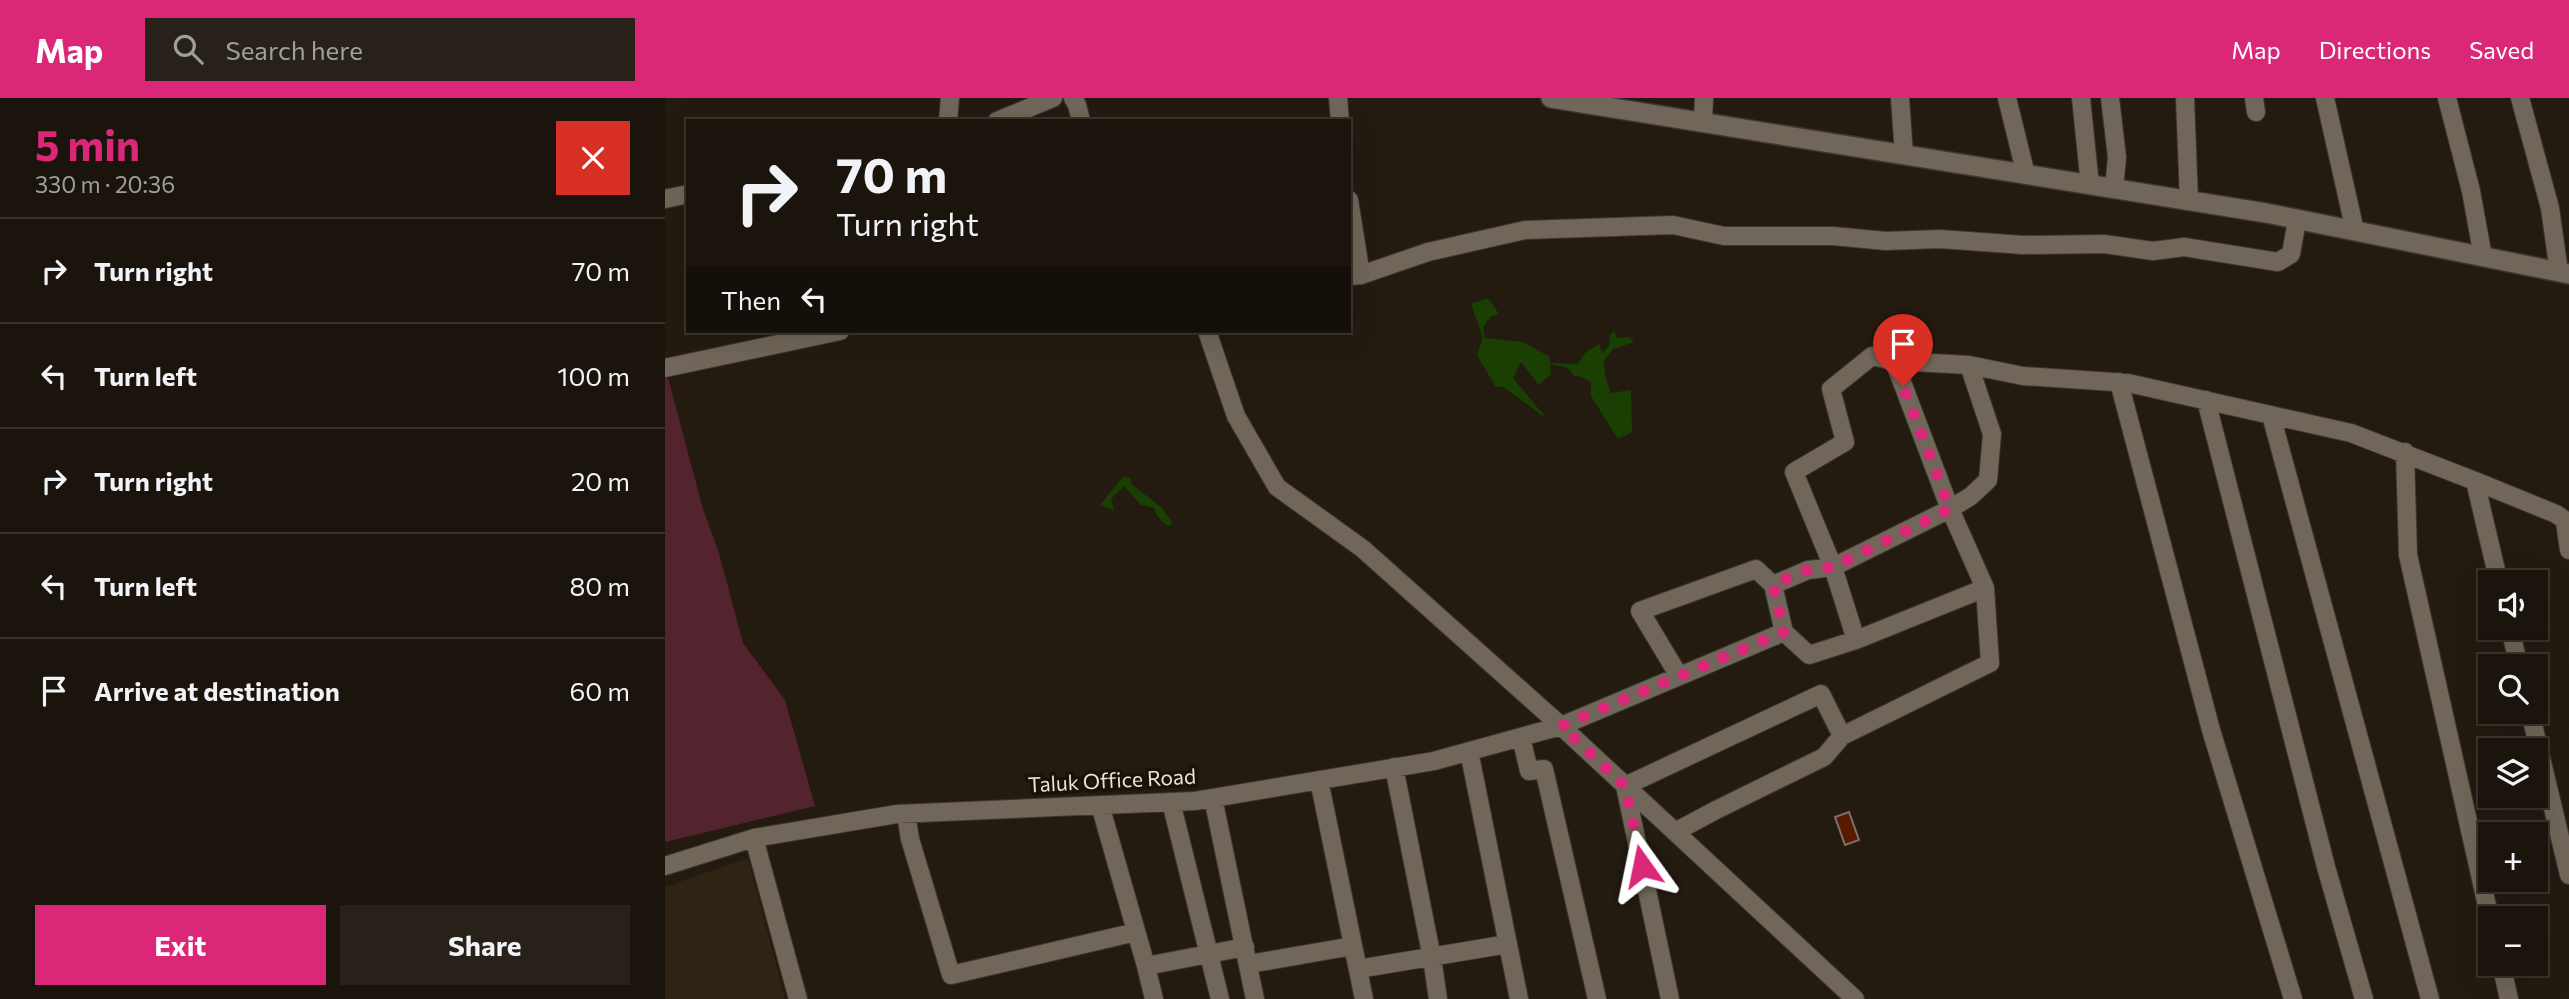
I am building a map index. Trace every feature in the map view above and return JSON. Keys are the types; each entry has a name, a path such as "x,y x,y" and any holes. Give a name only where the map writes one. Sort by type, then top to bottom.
{"main road":[{"path":"1551,98 1581,100 2114,188 2297,220 2564,273"}],"street":[{"path":"948,119 950,98"},
{"path":"1002,119 1053,98"},
{"path":"1073,98 1080,119"},
{"path":"1338,98 1340,119"},
{"path":"1703,122 1704,98"},
{"path":"1900,98 1904,155"},
{"path":"2007,98 2026,174"},
{"path":"2081,98 2090,185"},
{"path":"2110,98 2117,157 2114,188"},
{"path":"2185,98 2189,201"},
{"path":"2326,98 2355,231"},
{"path":"2447,98 2471,191 2483,257"},
{"path":"2520,98 2550,208 2564,273"},
{"path":"665,199 686,194"},
{"path":"1351,225 1355,276 1428,252 1525,230 1673,225 1724,236 1833,236 1886,241 1940,239 2024,245 2104,244 2153,251 2185,247 2278,262 2291,254 2297,220"},
{"path":"665,368 787,336 819,333"},
{"path":"1208,333 1236,415 1277,487 1363,549 1561,726 1855,999"},
{"path":"1856,640 1833,567 1794,472 1845,442 1831,389 1872,356 1893,361 1969,365 2023,376 2119,383 2351,433 2405,452 2556,514 2567,523 2569,550"},
{"path":"1675,832 1825,757 1842,736 1990,663 1985,588 1950,509 1893,361"},
{"path":"1773,584 1808,570 1833,567 1950,509 1971,496 1988,480 1992,434 1969,365"},
{"path":"2119,383 2211,730 2293,999"},
{"path":"2206,400 2326,867 2364,999"},
{"path":"2271,415 2430,999"},
{"path":"2405,452 2409,555 2487,906"},
{"path":"2475,481 2496,570"},
{"path":"1679,676 1640,611 1756,569 1773,584 1784,632 1809,655 1856,640 1985,588"},
{"name":"Taluk Office Road","path":"665,866 754,838 906,814 1213,798 1434,761 1561,726 1784,632"},
{"path":"1625,786 1821,694 1842,736"},
{"path":"2533,724 2569,875"},
{"path":"1521,737 1529,771 1544,769 1597,999"},
{"path":"1469,751 1519,999"},
{"path":"1394,767 1438,999"},
{"path":"1319,780 1364,999"},
{"path":"1625,786 1670,999"},
{"path":"1213,798 1255,999"},
{"path":"1171,802 1220,999"},
{"path":"1100,805 1154,999"},
{"path":"906,814 910,839 951,975 1136,932"},
{"path":"754,838 798,999"},
{"path":"1358,969 1508,944"},
{"path":"1146,966 1209,954 1247,956 1353,946"},
{"path":"2503,976 2508,999"}],"shaded area":[{"path":"1488,298 1499,314 1490,317 1483,328 1485,338 1523,342 1550,357 1550,363 1578,364 1585,353 1599,344 1603,353 1610,344 1609,336 1614,331 1617,338 1629,337 1634,342 1613,349 1604,361 1611,393 1631,390 1632,432 1618,439 1591,396 1591,382 1577,375 1575,377 1568,368 1550,364 1551,374 1539,385 1521,362 1513,378 1547,419 1503,387 1495,386 1477,355 1483,338 1471,304"},
{"path":"668,378 743,643 785,700 815,806 665,842 665,379"},
{"path":"1123,477 1131,478 1131,484 1160,506 1173,523 1169,526 1164,523 1154,508 1141,505 1124,486 1111,499 1114,511 1100,505"},
{"path":"748,858 785,999 665,999 665,887"}],"building":[{"path":"1849,812 1859,840 1845,845 1835,817"}],"route":[{"path":"1642,866 1625,786 1561,726 1784,632 1773,584 1808,570 1833,567 1950,509 1903,386"}]}
